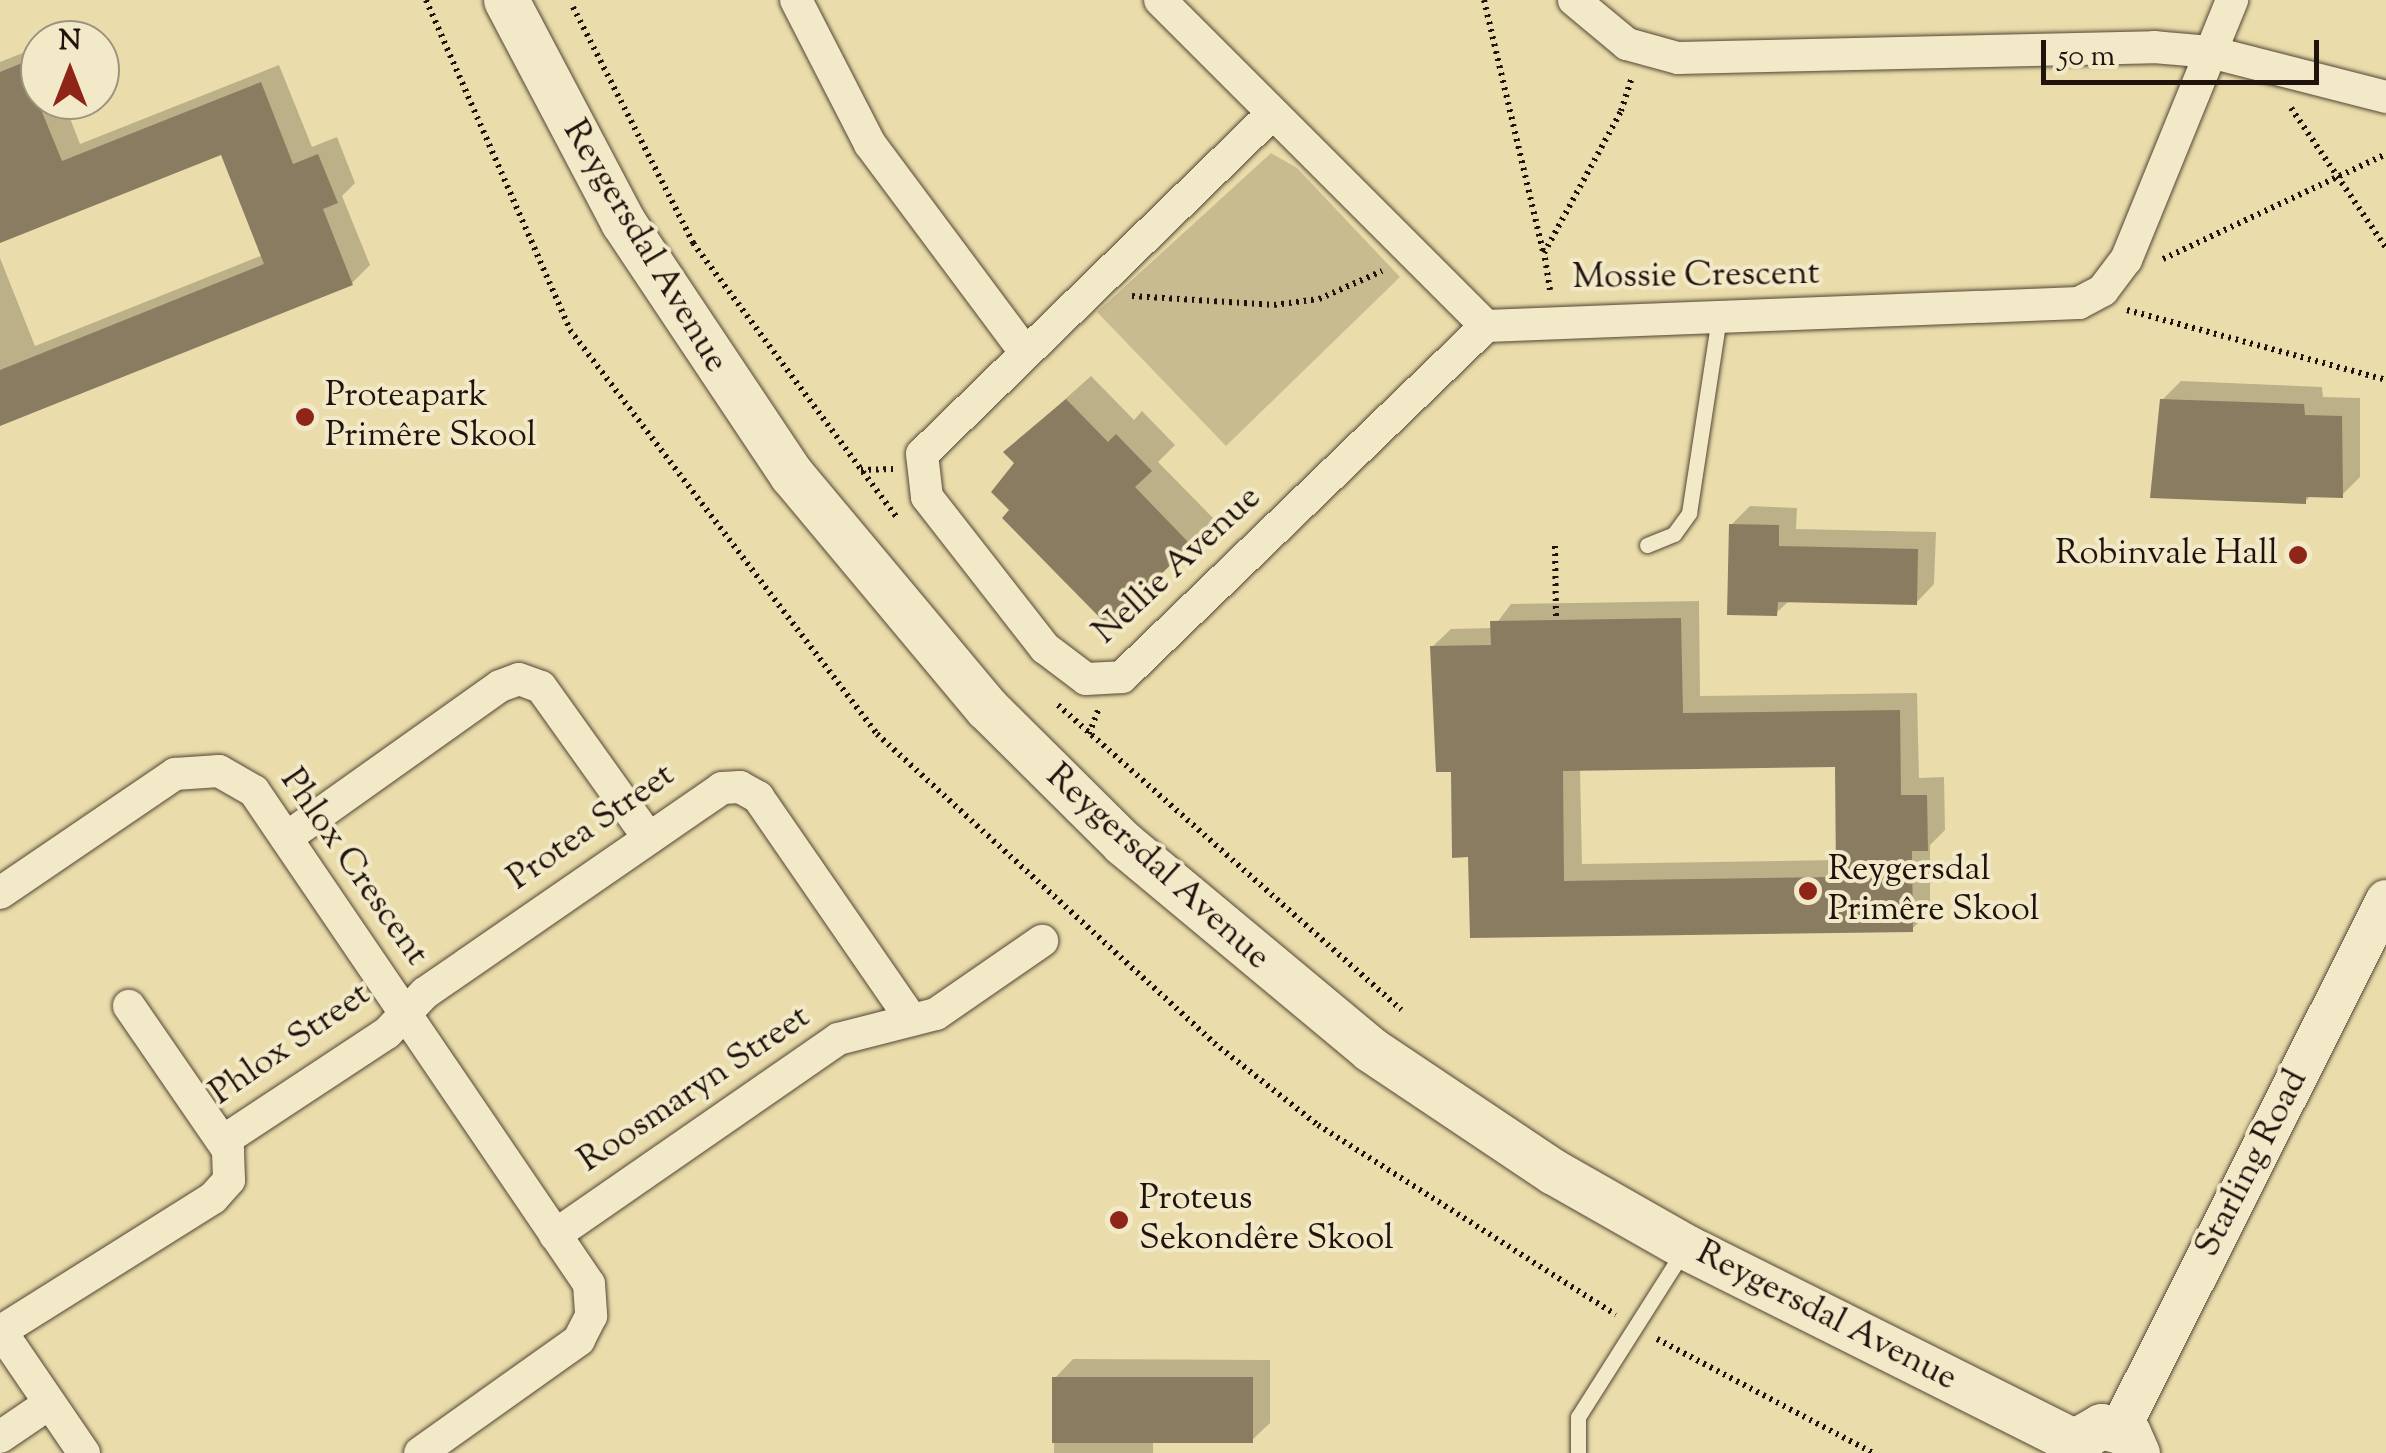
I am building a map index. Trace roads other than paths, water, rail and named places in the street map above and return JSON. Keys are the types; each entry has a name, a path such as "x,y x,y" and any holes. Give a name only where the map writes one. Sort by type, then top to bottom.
{"main road":[{"name":"Reygersdal Avenue","path":"506,0 623,222 732,392 854,555 987,708 1196,909 1355,1038 1538,1162 1686,1247 2103,1445"}],"street":[{"path":"796,0 870,144 1025,352"},
{"path":"1160,0 1486,326"},
{"path":"1574,0 1606,32 1648,52 1710,59 2154,46 2210,52 2386,98"},
{"path":"2210,52 2232,0"},
{"name":"Mossie Crescent","path":"1486,326 2050,309 2102,290 2126,260 2210,52"},
{"name":"Nellie Avenue","path":"1273,113 922,454 921,482 1024,626 1075,672 1110,681 1133,669 1486,326"},
{"path":"286,838 500,686 519,679 540,687 648,837"},
{"name":"Phlox Crescent","path":"0,893 174,774 195,769 244,782 588,1284 586,1329 569,1350 420,1453"},
{"name":"Protea Street","path":"405,1014 426,992 722,788 750,791 912,1020"},
{"name":"Starling Road","path":"2103,1445 2386,900"},
{"name":"Roosmaryn Street","path":"555,1235 838,1039 936,1014 1042,941"},
{"name":"Phlox Street","path":"0,1331 222,1190 232,1170 222,1141 129,1006"},
{"name":"Phlox Street","path":"222,1141 387,1033 405,1014"},
{"path":"0,1331 84,1453"},
{"path":"0,1437 50,1403"}],"lane":[{"path":"1647,545 1674,534 1689,513 1719,317"},
{"path":"1578,1453 1578,1417 1686,1247"}],"place":[{"name":"Proteapark Primêre Skool","path":"305,417"},
{"name":"Robinvale Hall","path":"2298,555"},
{"name":"Reygersdal Primêre Skool","path":"1808,891"},
{"name":"Proteus Sekondêre Skool","path":"1119,1220"}]}
